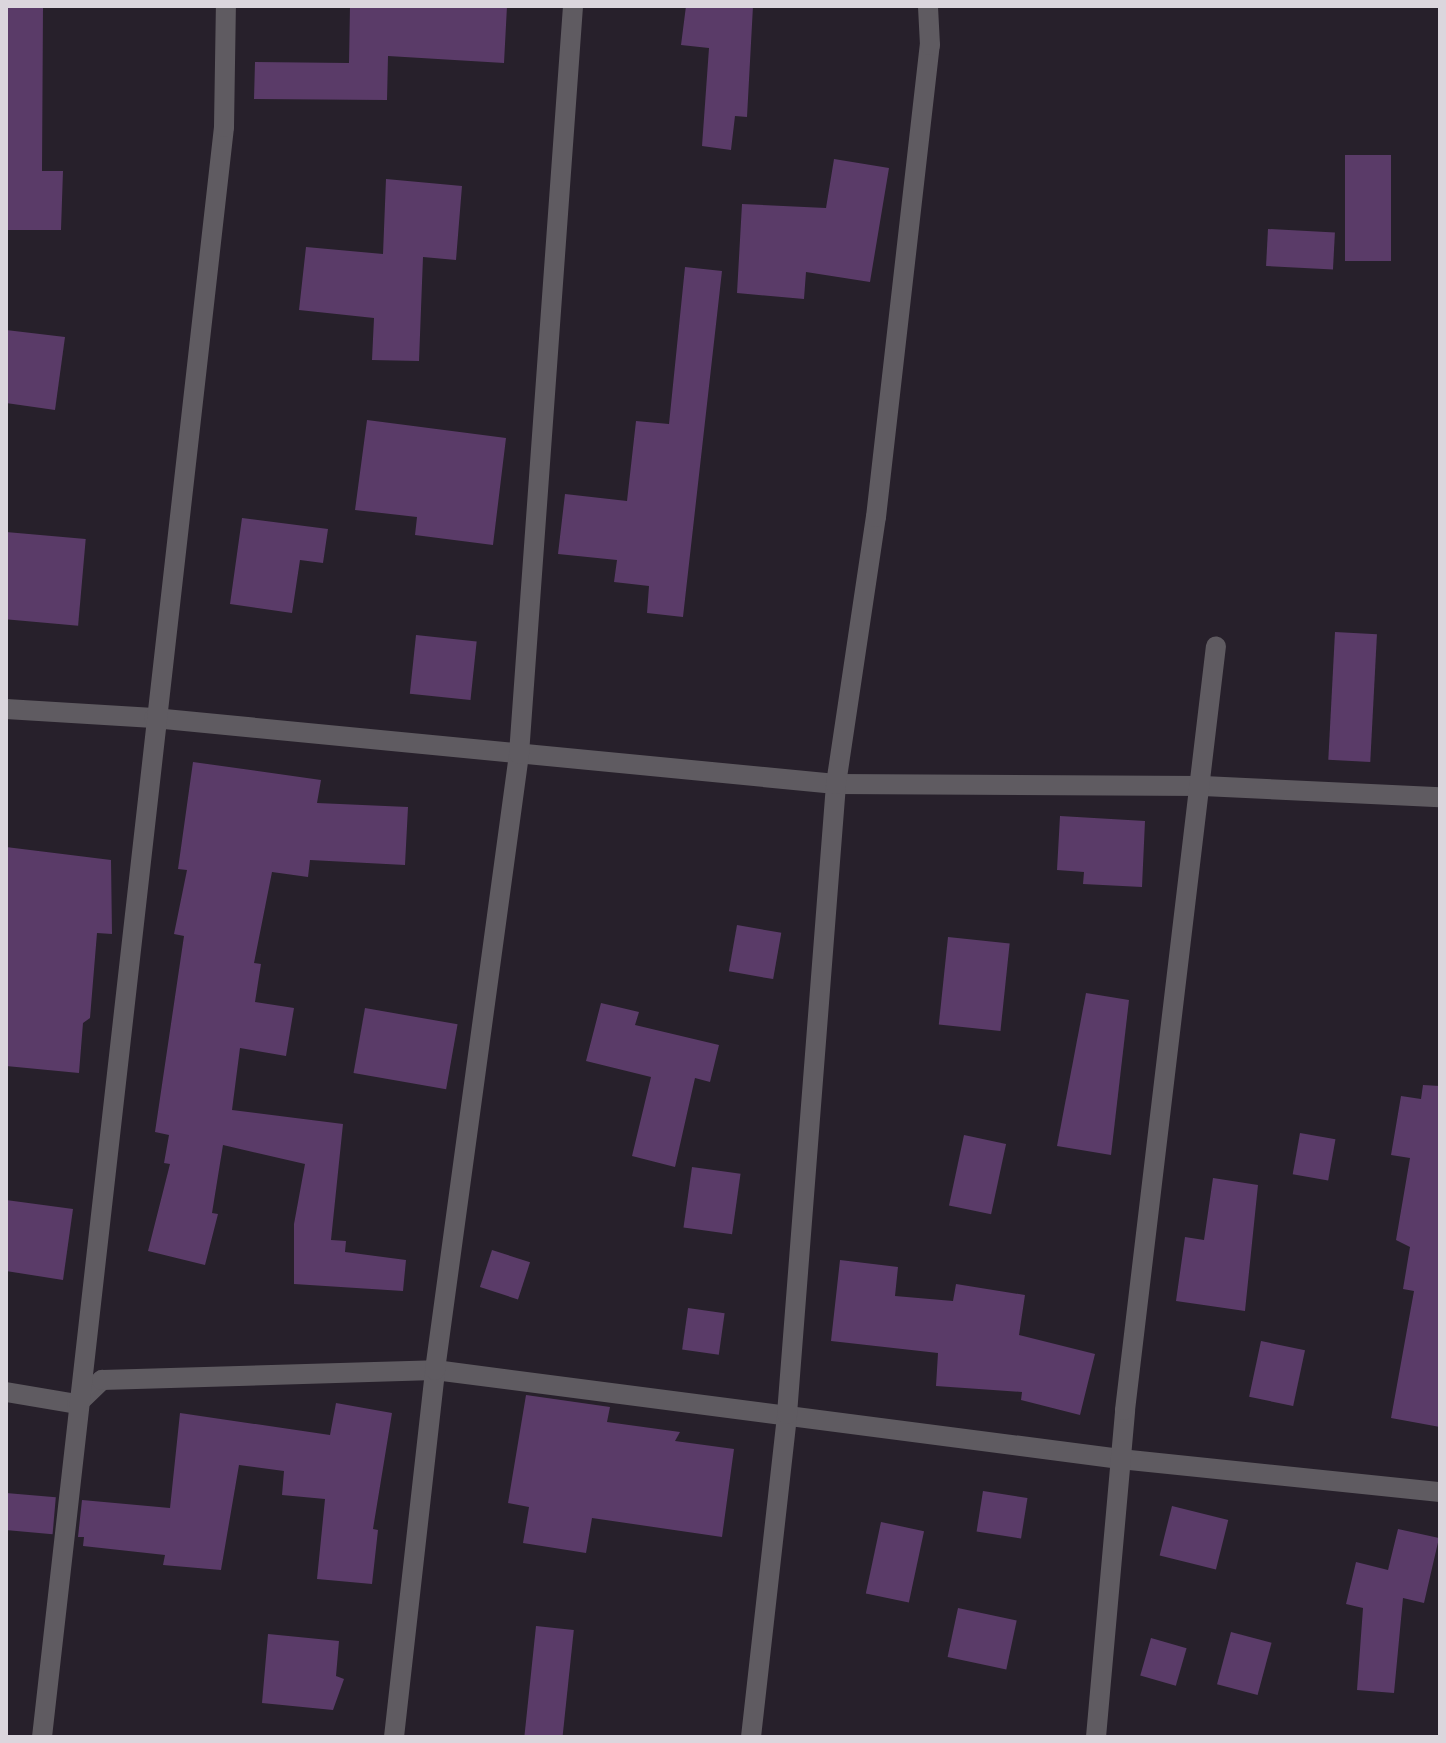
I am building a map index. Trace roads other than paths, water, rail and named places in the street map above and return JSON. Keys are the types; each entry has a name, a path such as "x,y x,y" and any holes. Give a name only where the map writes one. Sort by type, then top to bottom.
{"street":[{"path":"42,1737 154,718 224,127 226,6"},
{"path":"394,1737 435,1370 519,754 573,6"},
{"path":"751,1737 787,1414 836,784 876,517 930,45 928,6"},
{"path":"1096,1737 1120,1459 1203,786 1216,646"},
{"path":"6,709 154,718 836,784 1203,786 1440,797"},
{"path":"77,1404 102,1380 435,1370 1120,1459 1440,1492"},
{"path":"6,1392 77,1404"}]}
